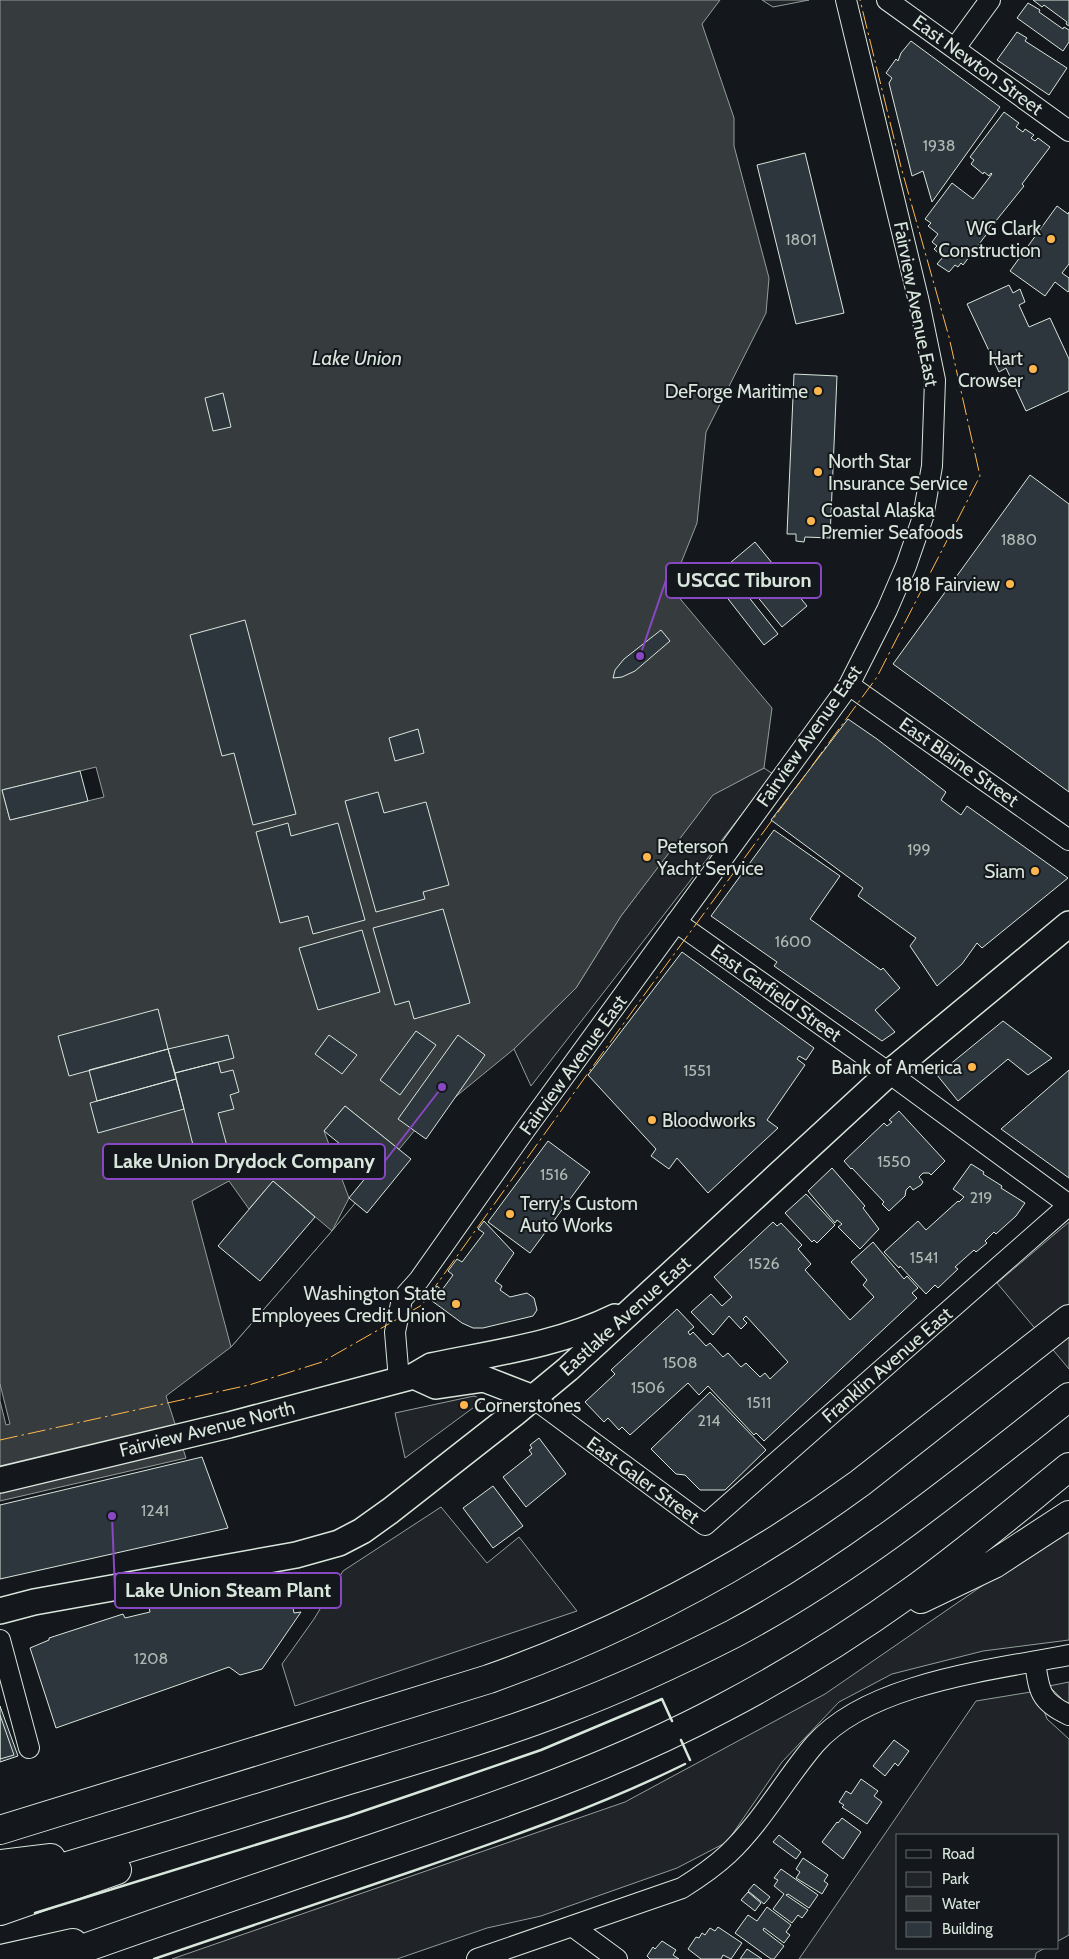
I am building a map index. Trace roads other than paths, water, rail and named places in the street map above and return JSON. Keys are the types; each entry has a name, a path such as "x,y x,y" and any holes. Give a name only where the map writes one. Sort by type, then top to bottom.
{"highway":[{"path":"0,1830 489,1678 568,1649 645,1615 749,1559 826,1508 1069,1318"},
{"path":"0,1886 132,1848 465,1744 564,1711 660,1670 768,1614 869,1550 934,1504 1069,1397"},
{"path":"54,1959 532,1793 670,1735 758,1688 847,1635 942,1568 1069,1467"},
{"path":"847,1635 994,1564 1069,1515"},
{"path":"0,1911 465,1744"},
{"path":"0,1816 100,1799"},
{"path":"0,1864 132,1848"},
{"path":"2,1959 141,1928"}],"main road":[{"name":"Eastlake Avenue East","path":"0,1611 43,1600 296,1555 339,1543 362,1531 533,1398 634,1308 889,1073 1069,924"},
{"name":"Fairview Avenue North","path":"0,1480 229,1425 407,1378 431,1366 552,1341 580,1332 634,1308"},
{"path":"407,1378 436,1386 484,1379 533,1398"}],"street":[{"name":"Fairview Avenue East","path":"407,1378 395,1332 402,1299 419,1280 524,1130 849,685 883,620 906,566 923,517 932,466 935,380 919,302 846,0"},
{"name":"East Newton Street","path":"887,0 1069,131"},
{"path":"955,48 990,0"},
{"name":"East Blaine Street","path":"849,685 1069,840"},
{"name":"East Garfield Street","path":"676,922 889,1073 1069,1205"},
{"name":"Franklin Avenue East","path":"705,1525 1069,1205"},
{"name":"East Galer Street","path":"533,1398 705,1525"},
{"path":"0,1640 28,1748"},
{"path":"477,1959 682,1888 706,1872 729,1853 750,1830 816,1743 837,1725 862,1709 929,1682 1069,1655"},
{"path":"1035,1662 1039,1688 1045,1700 1055,1709 1069,1715"},
{"path":"572,1926 617,1959"}],"water":[{"name":"Lake Union","path":"0,0 720,0 702,24 734,118 734,146 769,278 766,313 706,432 697,523 671,588 772,708 764,768 713,795 621,916 576,988 514,1049 415,1130 331,1232 231,1347 166,1396 186,1458 0,1501"}],"place":[{"name":"WG Clark Construction","path":"1051,239"},
{"name":"Hart Crowser","path":"1033,369"},
{"name":"DeForge Maritime","path":"818,391"},
{"name":"North Star Insurance Service","path":"818,472"},
{"name":"Coastal Alaska Premier Seafoods","path":"811,521"},
{"name":"1818 Fairview","path":"1010,584"},
{"name":"USCGC Tiburon","path":"640,656"},
{"name":"Peterson Yacht Service","path":"647,857"},
{"name":"Siam","path":"1035,871"},
{"name":"Bank of America","path":"972,1067"},
{"name":"Lake Union Drydock Company","path":"442,1087"},
{"name":"Bloodworks","path":"652,1120"},
{"name":"Terry's Custom Auto Works","path":"510,1214"},
{"name":"Washington State Employees Credit Union","path":"456,1304"},
{"name":"Cornerstones","path":"464,1405"},
{"name":"Lake Union Steam Plant","path":"112,1516"}]}
